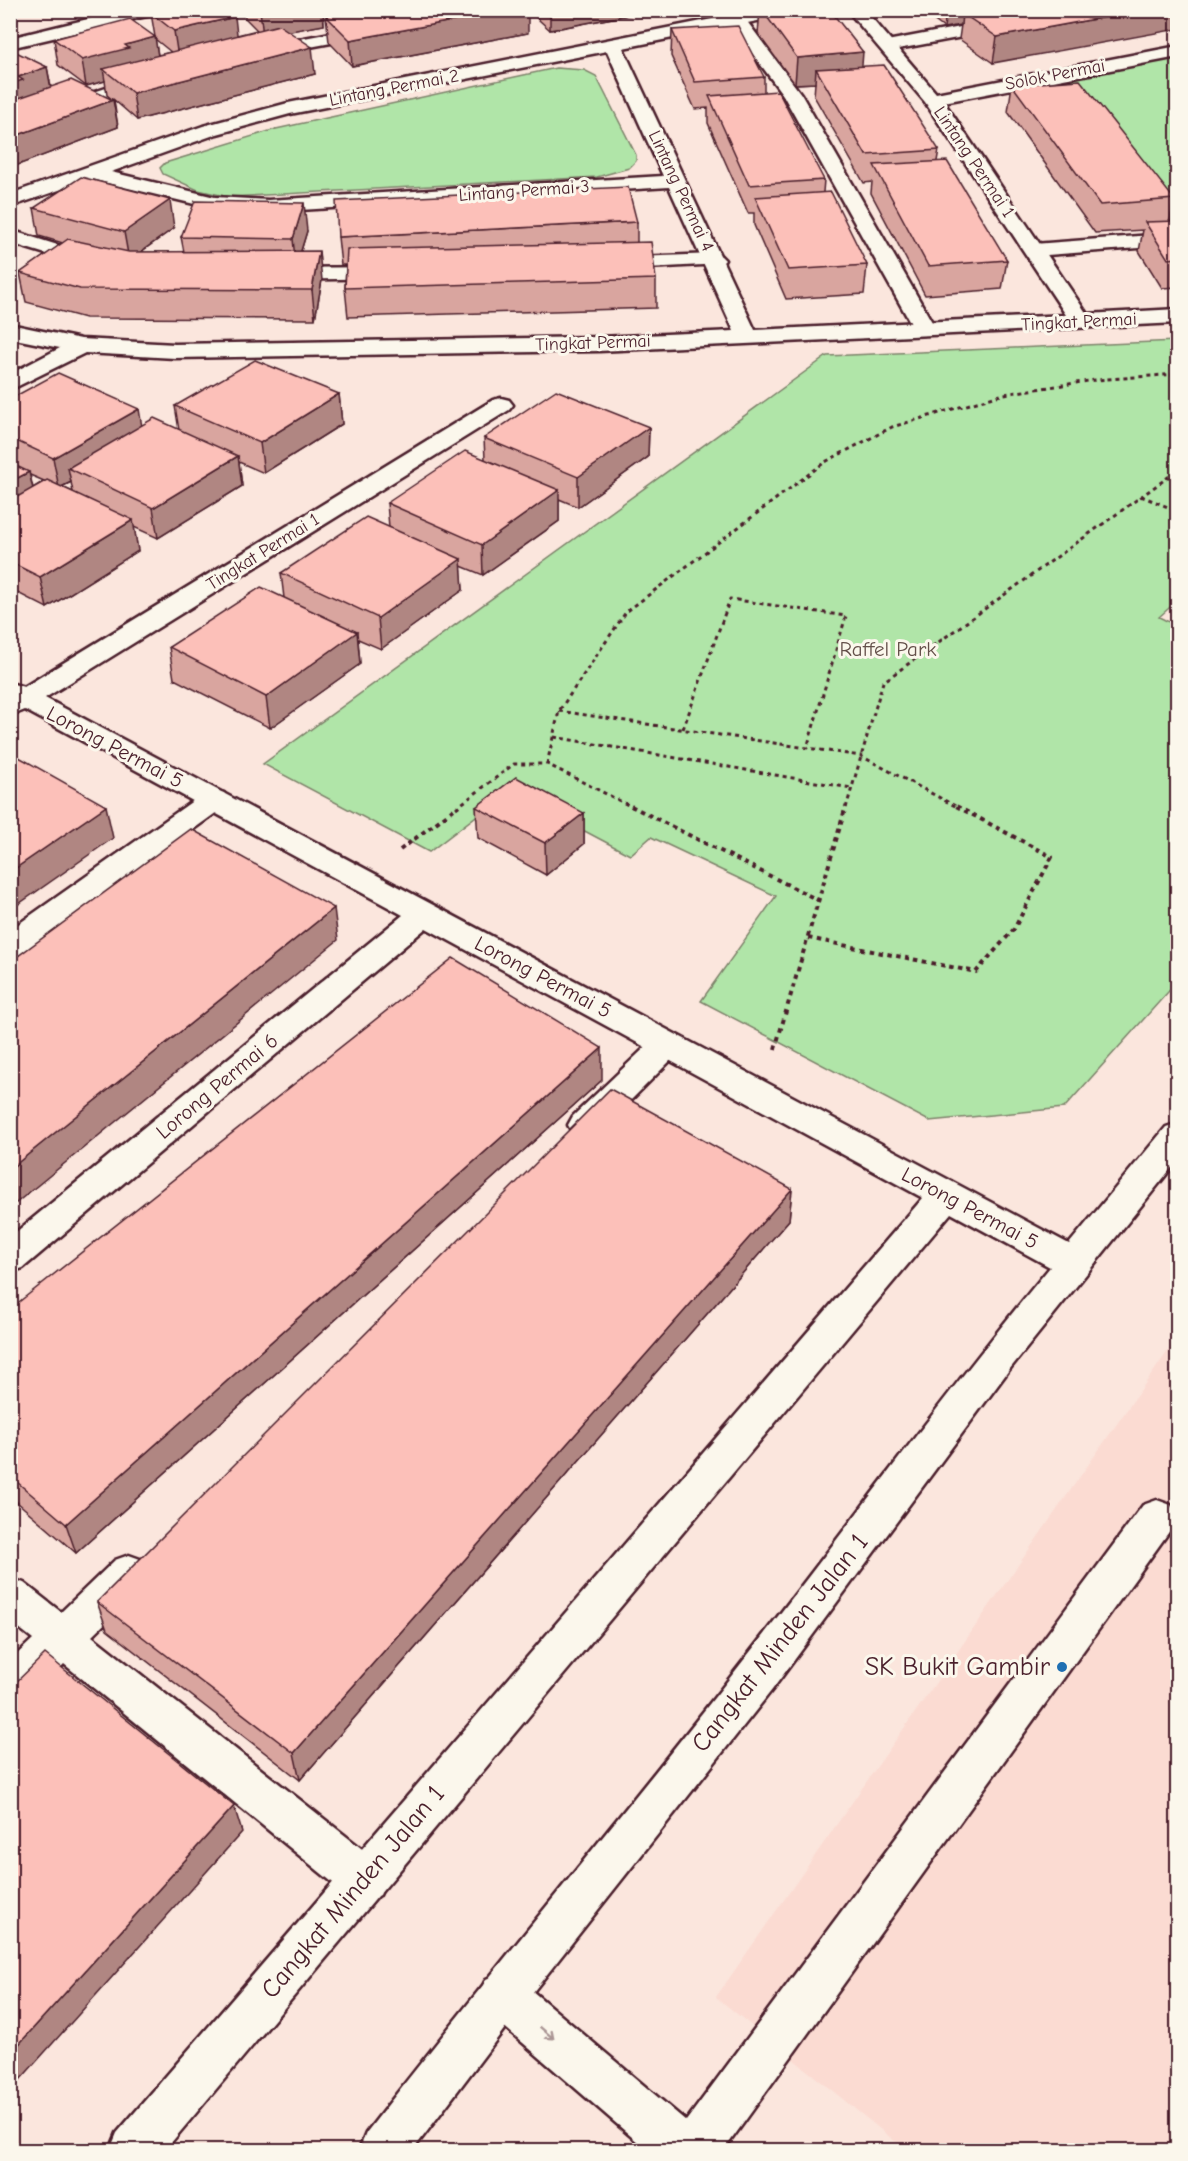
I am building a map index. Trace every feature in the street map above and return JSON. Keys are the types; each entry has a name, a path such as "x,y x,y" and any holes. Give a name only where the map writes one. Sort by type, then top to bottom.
{"street":[{"path":"10,43 149,10"},
{"name":"Lintang Permai 2","path":"10,201 210,130 288,109 787,10"},
{"name":"Lintang Permai 1","path":"855,10 932,99 1082,322"},
{"path":"887,46 1081,10"},
{"path":"737,20 792,94 925,330"},
{"path":"239,56 393,27"},
{"name":"Lintang Permai 4","path":"613,45 748,338"},
{"name":"Solok Permai","path":"932,99 1178,51"},
{"path":"10,126 172,73"},
{"path":"1054,75 1070,93"},
{"path":"1131,166 1178,220"},
{"name":"Lintang Permai 3","path":"88,172 215,203 267,206 676,181"},
{"path":"10,236 109,268"},
{"path":"1034,250 1178,239"},
{"path":"587,266 714,260"},
{"path":"259,274 405,273"},
{"name":"Tingkat Permai","path":"10,331 81,346 175,351 748,338 1178,316"},
{"path":"10,383 81,346"},
{"name":"Tingkat Permai 1","path":"16,699 501,405"},
{"name":"Lorong Permai 5","path":"16,699 214,800 1075,1264"},
{"path":"10,946 214,800"},
{"name":"Lorong Permai 6","path":"10,1258 424,914"},
{"path":"565,1145 667,1045"},
{"name":"Cangkat Minden Jalan 1","path":"383,2151 502,1995 757,1676 996,1359 1178,1136"},
{"name":"Cangkat Minden Jalan 1","path":"134,2151 946,1195"},
{"path":"695,2151 1156,1517"},
{"path":"10,1689 157,1546"},
{"path":"10,1596 364,1879"},
{"path":"502,1995 683,2151"}],"path":[{"path":"547,764 559,711 626,612 825,462 892,427 1004,394 1095,380 1178,374"},
{"path":"761,1096 883,682 1178,470"},
{"path":"1141,496 1178,511"},
{"path":"683,729 730,599 846,616 807,748"},
{"path":"559,711 861,756 1052,857 1014,929 976,972 808,938"},
{"path":"554,737 851,788"},
{"path":"361,880 514,765 547,764 818,900"}],"shaded area":[{"name":"SK Bukit Gambir","path":"1177,1338 1177,2150 906,2150 716,1997"}],"green space":[{"path":"1177,58 1177,205 1067,79"},
{"path":"556,68 584,70 596,76 636,155 636,161 629,168 597,177 229,197 198,190 163,174 160,168 165,163 276,129"},
{"name":"Raffel Park","path":"1177,341 1177,601 1159,617 1177,626 1177,982 1064,1108 929,1121 701,1001 776,896 651,837 630,855 509,791 429,852 263,764 827,356"}],"building":[{"path":"161,10 227,10 235,17 174,31 151,13"},
{"path":"356,10 511,10 350,40 326,16"},
{"path":"762,10 830,10 863,52 797,58"},
{"path":"975,10 1144,10 997,37 962,13"},
{"path":"130,19 155,37 125,45 129,48 82,60 54,39"},
{"path":"279,25 312,47 133,93 103,69"},
{"path":"738,26 764,77 695,82 672,30"},
{"path":"14,51 47,67 18,77 23,80 10,84 10,52"},
{"path":"884,65 939,150 866,155 816,69"},
{"path":"71,80 113,100 10,138 10,101"},
{"path":"1080,80 1174,199 1100,205 1012,85"},
{"path":"778,91 824,180 749,185 709,96"},
{"path":"947,161 1007,260 928,266 874,165"},
{"path":"81,177 170,200 124,232 34,208"},
{"path":"628,187 637,222 338,237 336,201"},
{"path":"831,192 867,265 788,270 755,197"},
{"path":"195,201 304,203 293,239 181,237"},
{"path":"1178,221 1178,258 1168,259 1145,222"},
{"path":"68,239 129,252 319,251 312,290 80,289 20,273"},
{"path":"651,242 656,279 345,288 347,249"},
{"path":"255,360 339,394 260,443 175,406"},
{"path":"58,373 139,409 53,458 10,438 10,399"},
{"path":"556,390 649,427 578,477 484,438"},
{"path":"154,418 238,456 153,508 68,468"},
{"path":"465,451 559,490 482,545 387,503"},
{"path":"10,463 29,472 10,482"},
{"path":"47,480 133,520 40,577 10,562 10,501"},
{"path":"366,517 461,559 378,618 281,573"},
{"path":"261,587 357,632 266,697 169,647"},
{"path":"10,752 106,806 10,872"},
{"path":"516,777 584,813 545,843 476,807"},
{"path":"191,829 334,908 10,1169 10,962"},
{"path":"453,958 602,1048 66,1524 10,1476 10,1309"},
{"path":"610,1089 792,1189 294,1753 97,1602"},
{"path":"45,1654 234,1806 10,2054 10,1688"}],"place":[{"name":"SK Bukit Gambir","path":"1062,1667"}]}
